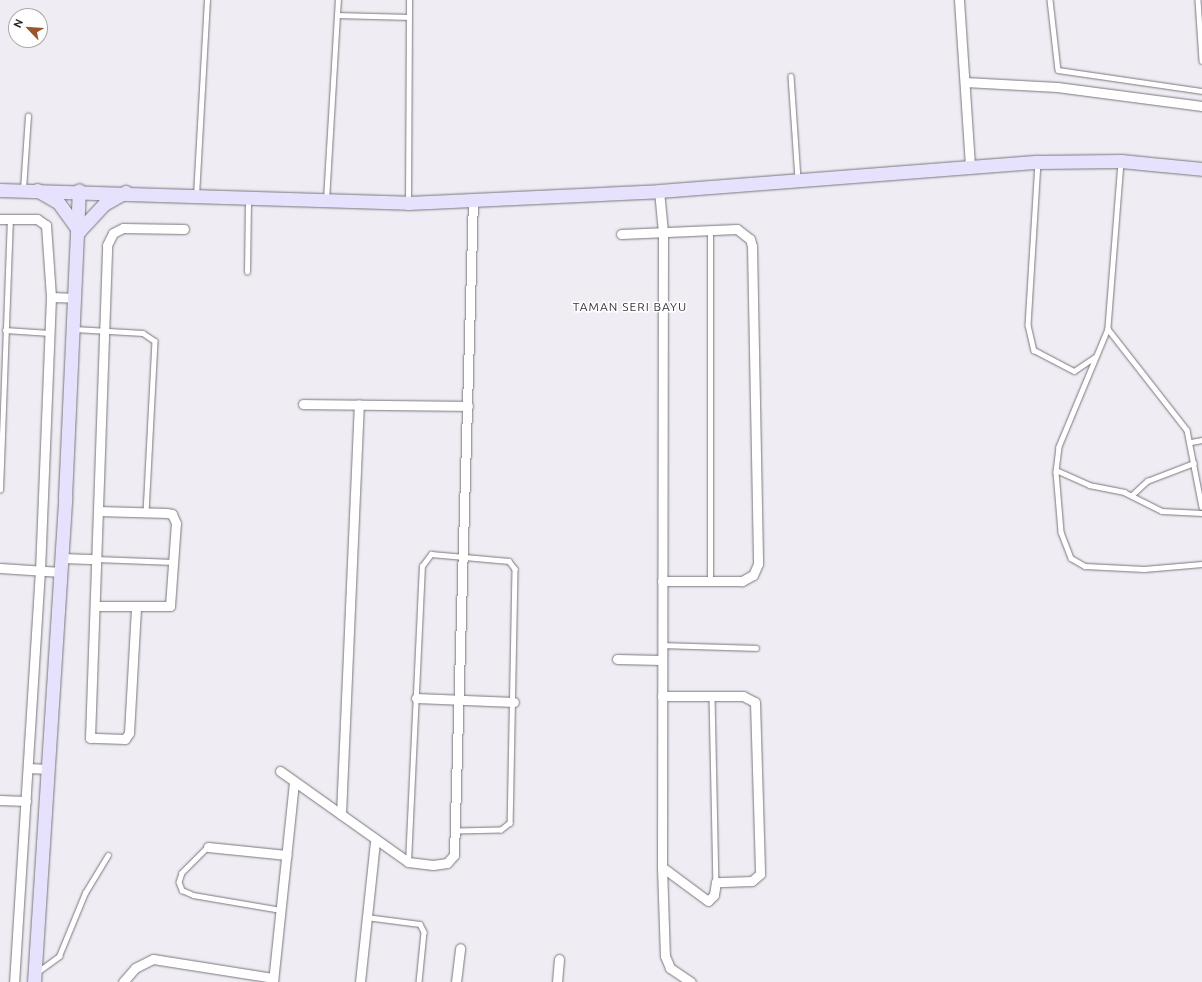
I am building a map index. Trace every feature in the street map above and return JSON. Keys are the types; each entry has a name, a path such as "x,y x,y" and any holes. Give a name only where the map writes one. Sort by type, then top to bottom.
{"street":[{"path":"959,0 970,165"},
{"path":"965,82 1057,87 1202,106"},
{"path":"0,190 79,190 248,199 408,203 473,202 659,191 970,165 1121,161 1202,168"},
{"path":"28,189 58,202 79,231"},
{"path":"35,978 62,558 76,298 79,190"},
{"path":"659,191 663,232 661,660 662,867 665,956 670,968 691,982"},
{"path":"79,231 104,204 126,192"},
{"path":"280,771 341,814 375,841 408,862 433,865 452,860 457,831 473,202"},
{"path":"0,219 37,219 46,225 51,297 40,570 14,982"},
{"path":"136,608 129,733 124,739 90,738 107,245 113,233 123,228 184,229"},
{"path":"621,234 737,229 750,239 752,246 760,547 753,575 742,581 662,581"},
{"path":"51,297 76,298"},
{"path":"304,404 468,406"},
{"path":"341,814 359,404"},
{"path":"95,606 136,608 170,606 174,562 175,518 167,513 98,511"},
{"path":"62,558 96,559"},
{"path":"0,568 61,572"},
{"path":"617,659 661,660"},
{"path":"662,696 743,696 758,707 760,874 752,881 716,882 712,897 704,901 662,867"},
{"path":"416,698 460,701 514,702"},
{"path":"28,768 48,769"},
{"path":"123,982 135,968 153,959 273,980 294,782"},
{"path":"0,800 26,801"},
{"path":"360,982 375,841"},
{"path":"208,847 287,855"},
{"path":"456,982 460,948"},
{"path":"557,982 559,959"}],"lane":[{"path":"196,196 207,0"},
{"path":"326,200 338,0"},
{"path":"408,203 409,0"},
{"path":"1050,0 1058,70 1202,90"},
{"path":"1198,0 1202,61"},
{"path":"338,15 408,17"},
{"path":"791,76 798,179"},
{"path":"28,116 28,189"},
{"path":"1121,161 1108,329 1066,424 1056,470 1061,532 1067,552 1077,564 1101,569 1144,569 1202,564"},
{"path":"1038,162 1028,324 1034,350 1074,371 1095,358"},
{"path":"247,272 248,199"},
{"path":"0,490 10,218"},
{"path":"710,229 710,582"},
{"path":"74,329 149,334 155,342 146,512"},
{"path":"1108,329 1182,421 1191,442 1202,507"},
{"path":"5,330 50,333"},
{"path":"1191,442 1202,440"},
{"path":"1132,495 1147,481 1194,463"},
{"path":"1056,470 1077,481 1132,495 1162,511 1202,513"},
{"path":"408,862 422,566 431,554 509,561 514,569 514,702 510,823 501,830 457,831"},
{"path":"96,559 174,562"},
{"path":"662,645 756,648"},
{"path":"712,695 716,882"},
{"path":"208,847 182,873 179,882 182,890 193,895 281,910"},
{"path":"35,978 59,956 85,893 108,855"},
{"path":"366,918 420,924 424,932 419,982"}],"district":[{"name":"TAMAN SERI BAYU","path":"630,307"}]}
